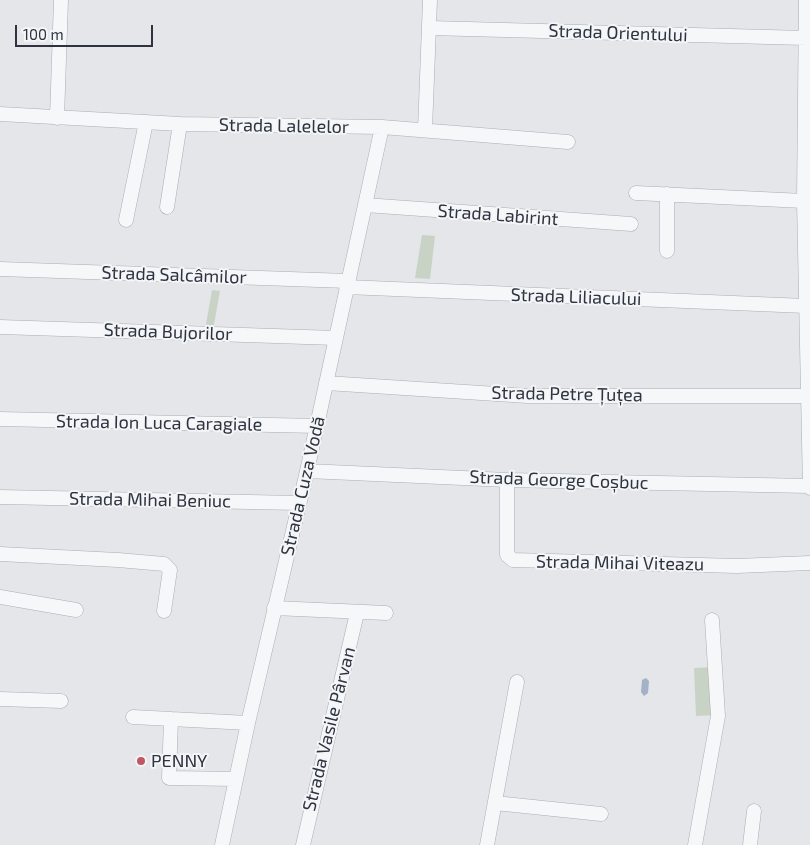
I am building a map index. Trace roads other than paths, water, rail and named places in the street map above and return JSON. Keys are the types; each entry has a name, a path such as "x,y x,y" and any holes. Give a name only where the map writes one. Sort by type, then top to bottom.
{"street":[{"path":"57,118 61,0"},
{"path":"425,130 430,0"},
{"path":"806,0 804,201 808,264 806,306 810,487"},
{"name":"Strada Orientului","path":"429,28 806,38"},
{"name":"Strada Lalelelor","path":"0,114 180,124 382,127 568,142"},
{"path":"126,220 146,122"},
{"path":"167,207 180,124"},
{"name":"Strada Cuza Vodă","path":"222,845 274,608 308,471 382,127"},
{"path":"636,193 804,201"},
{"path":"667,194 667,250"},
{"name":"Strada Labirint","path":"365,205 631,224"},
{"name":"Strada Salcâmilor","path":"0,269 347,284"},
{"name":"Strada Liliacului","path":"347,284 806,306"},
{"name":"Strada Bujorilor","path":"0,327 336,338"},
{"name":"Strada Petre Țuțea","path":"326,383 528,396 808,396"},
{"name":"Strada Ion Luca Caragiale","path":"0,419 317,426"},
{"name":"Strada George Coșbuc","path":"308,471 507,480 810,487"},
{"name":"Strada Mihai Viteazu","path":"507,480 507,555 513,560 737,566 810,563"},
{"name":"Strada Mihai Beniuc","path":"0,497 299,503"},
{"path":"0,554 164,564 170,570 164,611"},
{"path":"0,597 76,610"},
{"path":"274,608 386,613"},
{"name":"Strada Vasile Pârvan","path":"303,845 358,613"},
{"path":"696,845 718,716 712,620"},
{"path":"488,845 517,682"},
{"path":"0,699 60,701"},
{"path":"133,717 248,723"},
{"path":"171,719 169,778 235,779"},
{"path":"495,803 601,814"},
{"path":"750,845 754,811"}],"water":[{"path":"646,678 649,681 648,693 644,696 641,692 642,680"}],"place":[{"name":"PENNY","path":"141,761"}]}
